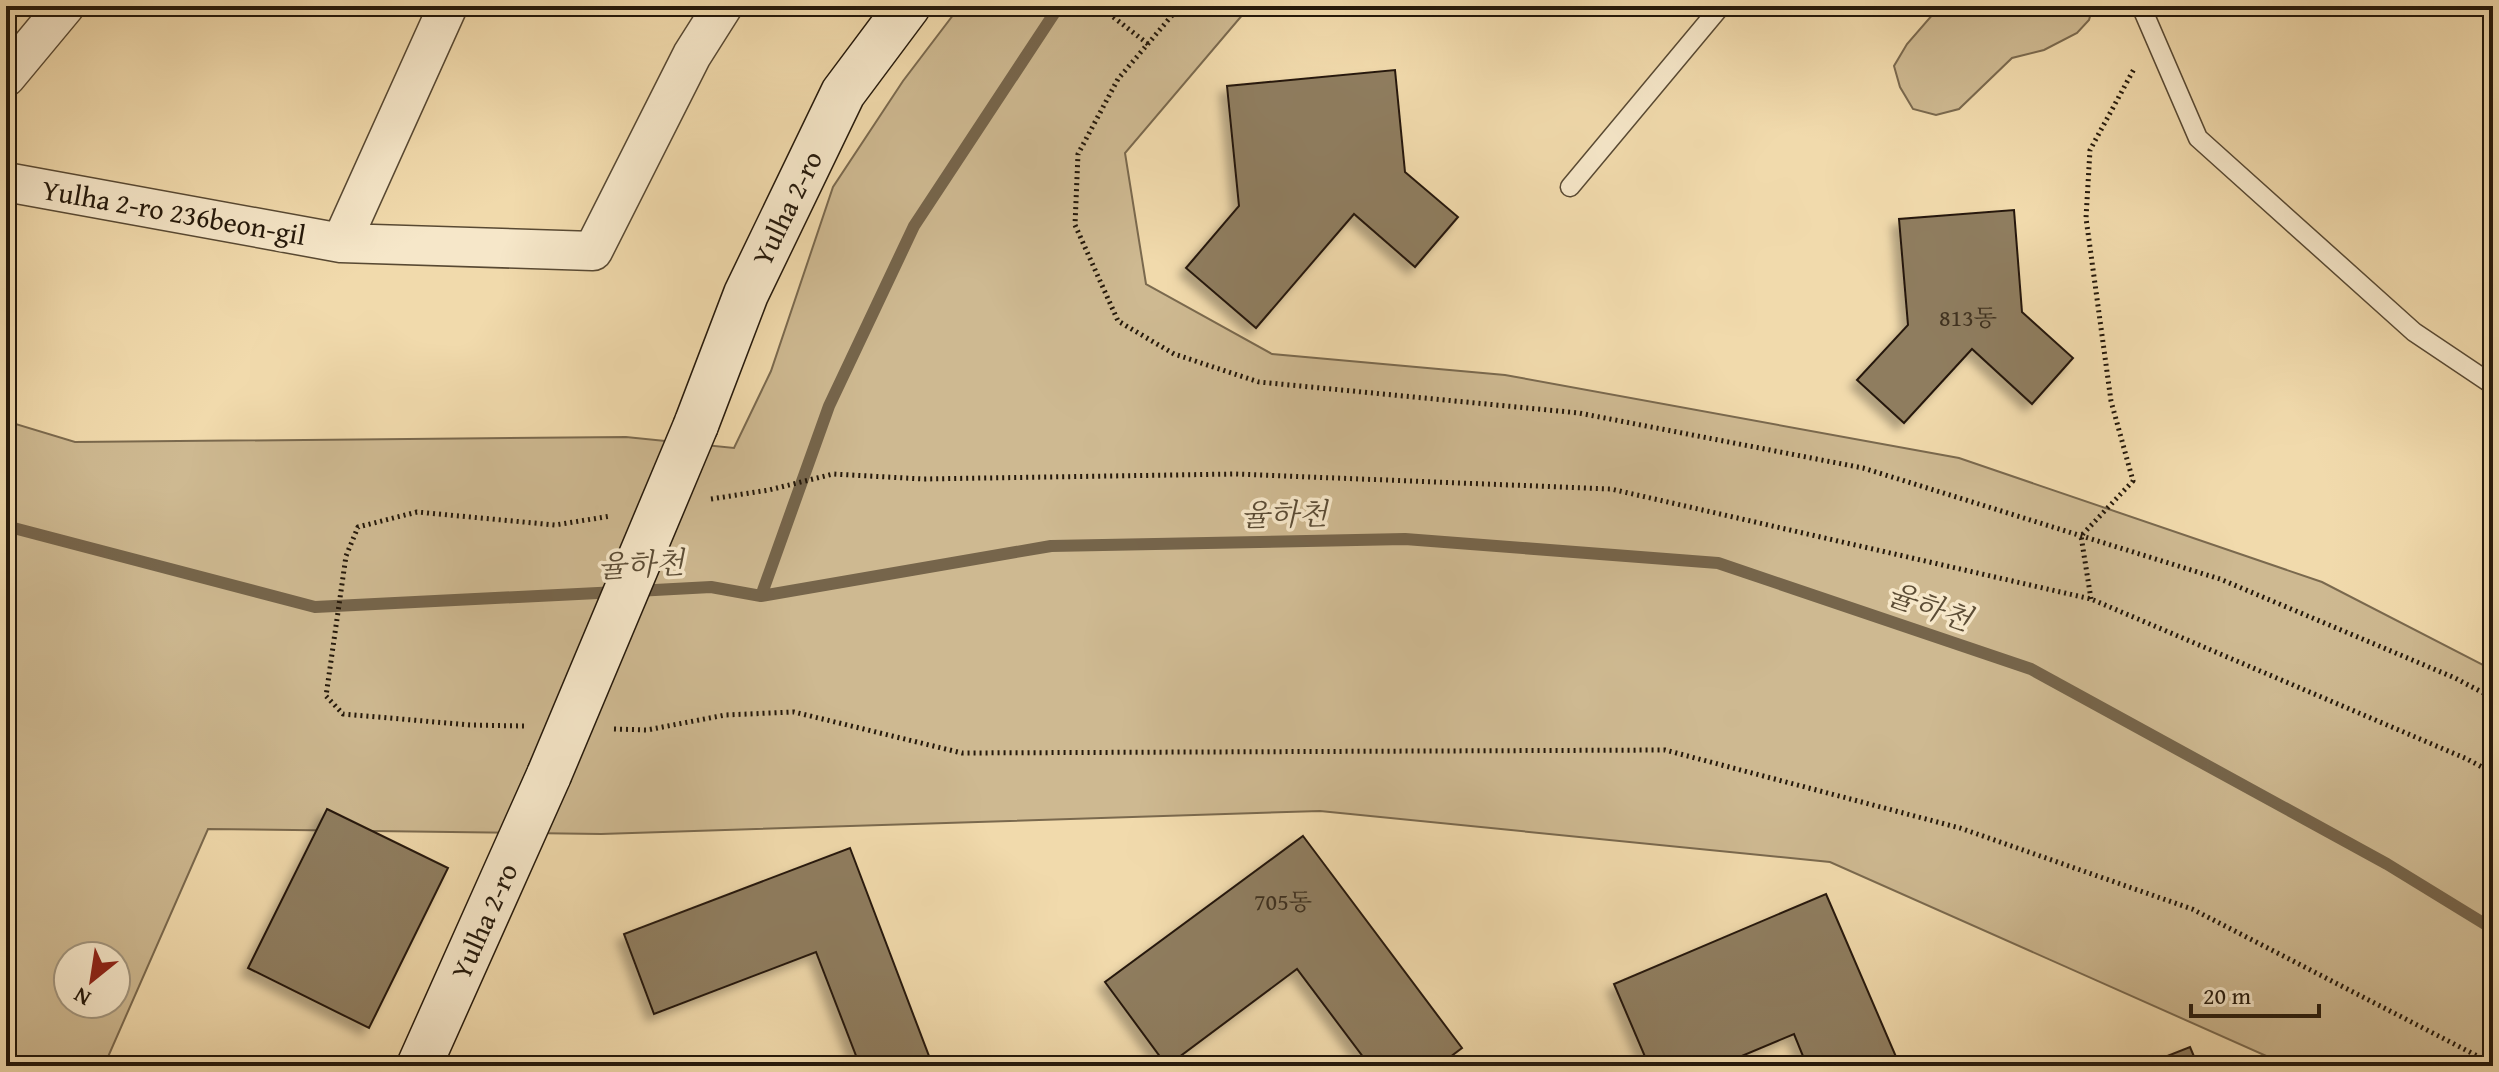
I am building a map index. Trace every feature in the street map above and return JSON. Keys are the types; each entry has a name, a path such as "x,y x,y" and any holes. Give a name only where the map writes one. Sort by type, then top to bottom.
{"street":[{"path":"6,77 65,6"},
{"name":"Yulha 2-ro 236beon-gil","path":"341,243 448,6"},
{"name":"Yulha 2-ro 236beon-gil","path":"6,182 341,243 593,251 692,55 723,6"},
{"name":"Yulha 2-ro","path":"419,1066 549,775 696,425 746,294 843,93 908,6"}],"lane":[{"path":"1570,187 1721,6"},
{"path":"2141,6 2198,138 2414,332 2493,385"}],"path":[{"path":"1099,6 1148,44"},
{"path":"1180,6 1118,79 1078,154 1075,225 1118,321 1174,354 1259,382 1579,413 1863,468 2220,579 2455,678 2493,698"},
{"path":"2081,536 2133,481 2111,401 2086,218 2090,150 2152,34"},
{"path":"708,500 769,490 833,474 923,479 1235,474 1611,489 2091,599 2467,759 2493,773"},
{"path":"529,727 343,714 326,696 346,556 358,527 417,512 555,525 616,515"},
{"path":"2081,536 2091,599"},
{"path":"603,729 647,730 725,715 794,712 962,753 1665,750 1960,828 2192,909 2493,1064"}],"shaded area":[{"path":"960,6 1250,6 1125,153 1146,284 1272,354 1505,375 1959,458 2322,582 2493,670 2493,1066 2289,1066 1830,862 1320,811 601,834 208,829 132,1002 132,940 52,940 52,1020 124,1020 104,1066 6,1066 6,421 75,442 626,437 734,448 771,371 833,187 903,81"},
{"path":"1940,6 2093,6 2089,20 2077,33 2044,50 2012,58 1959,109 1936,115 1913,109 1900,87 1894,66 1907,44"}],"building":[{"path":"1395,70 1405,172 1458,217 1415,267 1354,214 1256,328 1186,268 1239,206 1227,86"},
{"path":"2014,210 2022,312 2073,358 2032,404 1972,349 1904,423 1857,380 1908,325 1899,219"},
{"path":"327,809 448,868 369,1028 248,968"},
{"path":"1303,836 1462,1048 1438,1066 1370,1066 1297,969 1167,1066 1105,982"},
{"path":"850,848 932,1064 860,1066 816,952 654,1014 624,934"},
{"path":"1826,894 1900,1066 1807,1066 1794,1034 1718,1066 1649,1066 1614,984"},
{"path":"2190,1047 2198,1066 2142,1066"}],"waterway":[{"path":"761,596 829,406 914,226 1059,6"},
{"name":"율하천","path":"6,526 315,607 618,592"},
{"name":"율하천","path":"636,591 711,587 761,596 1051,546 1405,539 1718,563 2031,669 2387,864 2493,929"}]}
